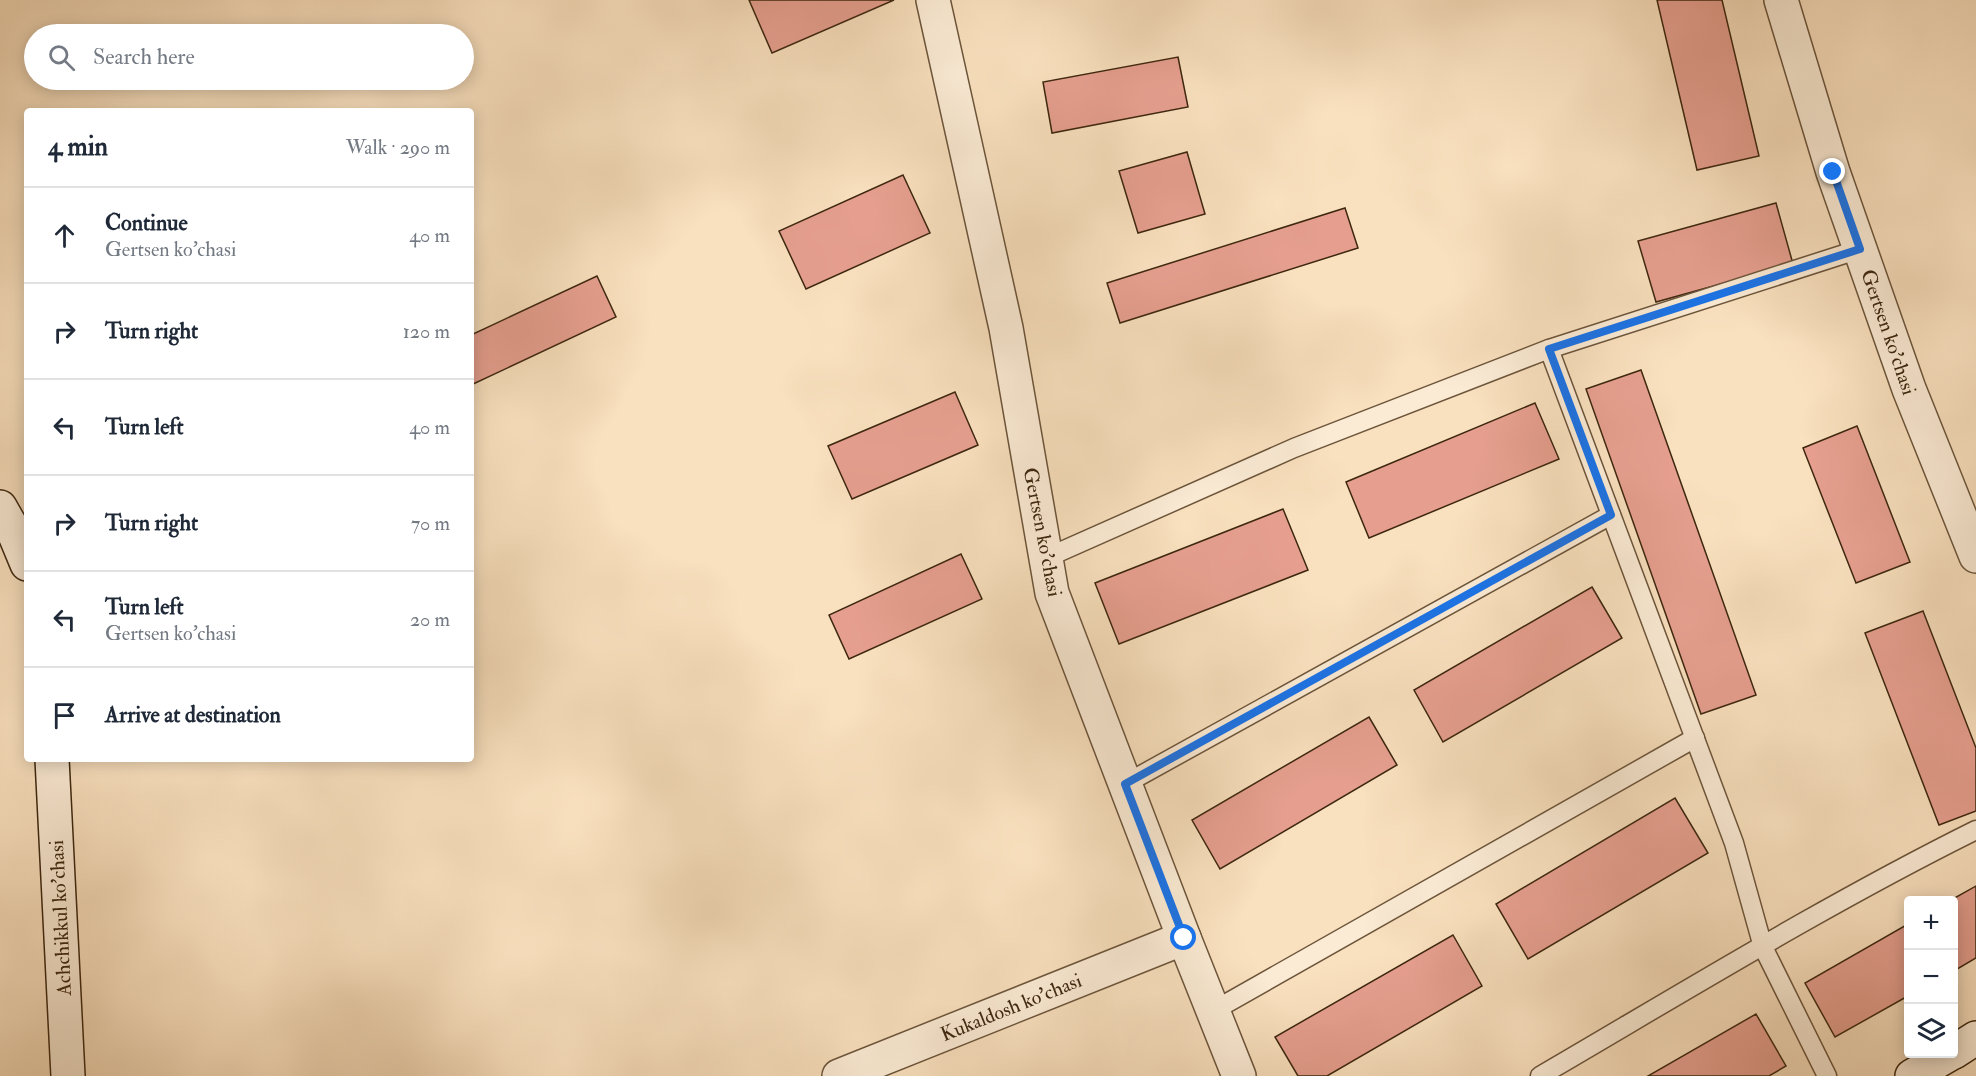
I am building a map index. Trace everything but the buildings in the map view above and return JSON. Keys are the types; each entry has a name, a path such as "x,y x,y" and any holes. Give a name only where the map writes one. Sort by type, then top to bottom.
{"street":[{"name":"Gertsen ko'chasi","path":"933,0 1006,328 1052,593 1239,1076"},
{"name":"Gertsen ko'chasi","path":"1781,0 1833,172 1909,389 1976,556"},
{"path":"0,507 24,557"},
{"name":"Achchikkul ko'chasi","path":"52,762 68,1076"},
{"name":"Kukaldosh ko'chasi","path":"839,1076 1184,938"},
{"path":"1958,1048 1976,1038"},
{"path":"1912,1076 1942,1058"}],"lane":[{"path":"1046,558 1294,448 1549,349 1860,249"},
{"path":"1549,349 1734,843 1763,947 1827,1076"},
{"path":"1125,784 1611,515"},
{"path":"1213,1011 1695,738"},
{"path":"1540,1076 1929,853 1976,830"}],"route":[{"path":"1184,938 1125,784 1611,515 1549,349 1860,249 1833,172"}]}
